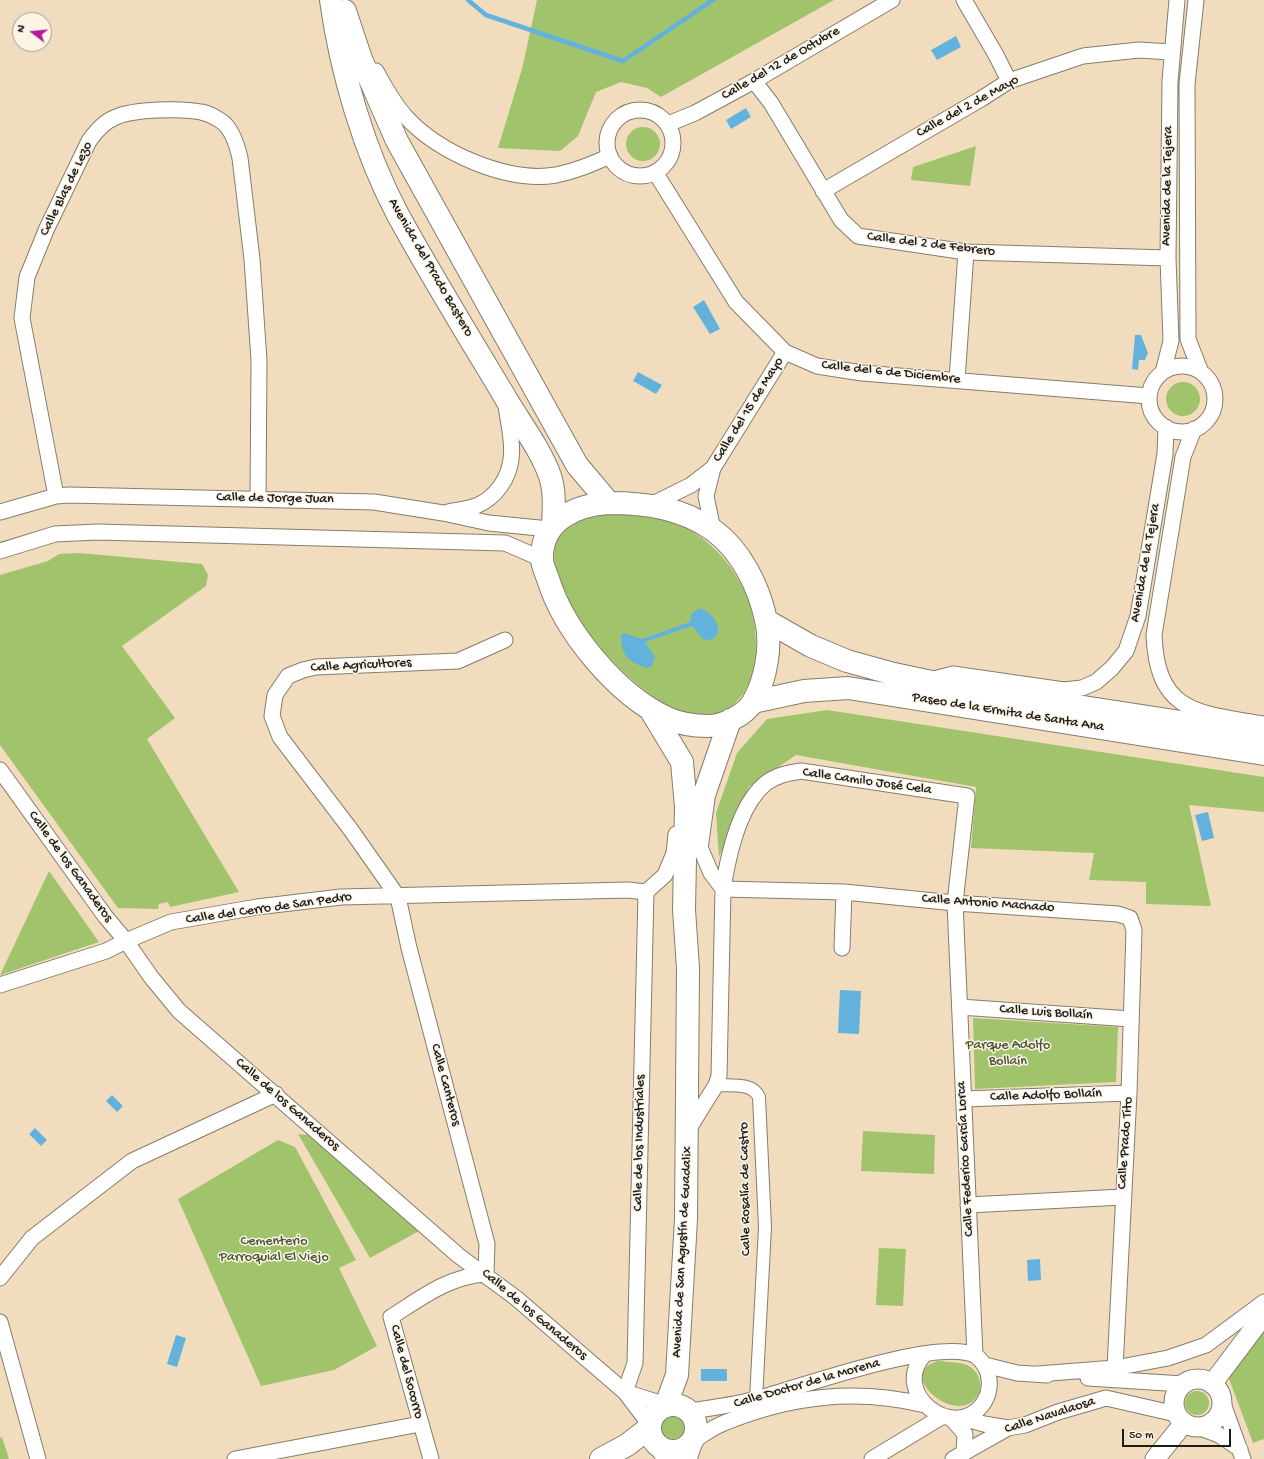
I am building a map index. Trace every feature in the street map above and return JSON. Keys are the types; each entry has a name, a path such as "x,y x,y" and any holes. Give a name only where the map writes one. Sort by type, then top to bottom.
{"main road":[{"name":"Avenida del Prado Bastero","path":"339,2 341,56 352,100 383,182 412,239 504,397 537,448 550,477 554,501 551,526 542,559"},
{"path":"339,2 361,59 397,141 577,465 609,503"},
{"path":"542,559 554,598 580,640 614,680 650,709 687,725 710,726 730,720 744,711 753,702 766,664 766,621 759,597 746,569 728,544 713,530 682,514 651,505 609,503 591,504 572,511 551,526"},
{"name":"Paseo de la Ermita de Santa Ana","path":"766,621 811,646 847,661 926,681 960,688 1264,735"},
{"name":"Paseo de la Ermita de Santa Ana","path":"753,702 804,691 848,688 1264,754"},
{"name":"Avenida de San Agustín de Guadalix","path":"650,709 682,762 686,807 684,910 688,968 688,1130 686,1219 677,1375 666,1405"},
{"name":"Avenida de San Agustín de Guadalix","path":"688,968 696,910 698,840 704,795 730,720"},
{"name":"Avenida de San Agustín de Guadalix","path":"677,1375 683,1396 690,1411"},
{"path":"627,1459 663,1453 667,1450 690,1450 697,1426 690,1411 683,1406 675,1404 666,1405 658,1409 652,1416 650,1427 655,1442 663,1453"},
{"path":"601,1459 627,1445 650,1427"}],"street":[{"name":"Calle del 12 de Octubre","path":"668,124 695,113 754,81 892,0"},
{"path":"964,0 996,55 1008,81"},
{"name":"Avenida de la Tejera","path":"1163,372 1170,341 1168,258 1171,52 1176,0"},
{"name":"Avenida de la Tejera","path":"1196,0 1187,84 1188,339 1200,370"},
{"path":"339,2 393,101 406,117 430,138 456,154 486,166 521,175 555,175 582,169 610,156"},
{"name":"Calle del 2 de Mayo","path":"823,191 981,99 1008,81 1083,56 1139,50 1171,52"},
{"name":"Calle del 2 de Febrero","path":"754,81 771,103 841,220 858,236 966,252 1168,258"},
{"name":"Calle Blas de Lezo","path":"56,496 22,318 27,277 47,228 89,141 98,129 116,117 146,111 184,110 203,112 225,124 237,144 240,158 252,259 259,360 258,499"},
{"path":"630,111 651,111 660,116 668,124 672,137 672,151 663,166 655,172 645,175 634,175 624,171 616,165 610,156 608,134 620,117 630,111"},
{"name":"Calle del 6 de Diciembre","path":"655,172 736,302 785,352 816,366 862,373 1150,396"},
{"path":"957,380 966,252"},
{"name":"Calle del 15 de Mayo","path":"713,530 706,496 713,468 785,352"},
{"path":"1181,365 1200,370 1212,383 1215,400 1210,416 1205,423 1194,429 1180,431 1166,427 1153,414 1150,396 1156,379 1163,372 1181,365"},
{"path":"443,513 476,506 494,495 509,472 512,458 512,442 504,397"},
{"name":"Avenida de la Tejera","path":"926,681 953,674 1064,690 1082,688 1096,682 1112,668 1126,651 1138,616 1165,454 1166,427"},
{"name":"Avenida de la Tejera","path":"1194,429 1183,457 1155,622 1154,654 1160,676 1167,689 1178,700 1193,710 1207,714 1264,724"},
{"name":"Calle del 15 de Mayo","path":"651,505 690,485 713,468"},
{"name":"Calle de Jorge Juan","path":"0,512 56,496 81,494 374,502 443,513 489,523 551,526"},
{"path":"0,551 55,534 97,532 505,543 542,559"},
{"name":"Calle Agricultores","path":"398,897 351,830 280,737 272,716 275,695 288,676 303,670 316,667 458,661 505,640"},
{"path":"646,892 665,875 674,853 678,820 677,786 682,762"},
{"name":"Calle de los Ganaderos","path":"0,770 105,916 126,941 151,977 179,1011 276,1094 458,1256 486,1274 516,1298 625,1392 650,1427"},
{"name":"Calle Camilo José Cela","path":"724,889 727,864 744,814 754,795 767,782 782,774 801,772 967,796"},
{"name":"Calle Federico García Lorca","path":"967,796 955,903 968,1205 980,1360"},
{"name":"Avenida de San Agustín de Guadalix","path":"688,1130 716,1085 719,1076 724,889 711,873 698,840"},
{"name":"Calle Antonio Machado","path":"724,889 844,892 955,903 1118,914 1130,918"},
{"name":"Calle del Cerro de San Pedro","path":"0,985 106,951 171,922 257,907 341,897 398,897 418,895 596,891 646,892"},
{"name":"Calle de los Industriales","path":"625,1392 635,1363 646,892"},
{"path":"842,948 844,892"},
{"name":"Calle Canteros","path":"398,897 409,948 487,1244 486,1274"},
{"name":"Calle Prado Tito","path":"1115,1368 1132,1019 1134,930 1130,918"},
{"name":"Calle Luis Bollaín","path":"960,1007 1132,1019"},
{"name":"Calle Rosalía de Castro","path":"716,1085 749,1087 755,1090 759,1097 765,1227 756,1399"},
{"name":"Calle Adolfo Bollaín","path":"964,1099 1129,1093"},
{"path":"0,1278 32,1238 132,1161 276,1094"},
{"path":"968,1205 1123,1197"},
{"name":"Calle del Socorro","path":"431,1459 391,1317 440,1286 469,1275 486,1274"},
{"path":"1038,1374 1115,1368 1168,1358 1206,1344 1264,1302"},
{"path":"1242,1454 1216,1391 1201,1379 1194,1379 1183,1384 1175,1394 1174,1407 1186,1421 1208,1424 1216,1418 1221,1409 1216,1391 1264,1315"},
{"path":"0,1322 38,1459"},
{"path":"1008,1428 932,1412 925,1405 913,1381 917,1363 924,1355 945,1352 980,1360 1017,1373 1183,1384"},
{"name":"Calle Doctor de la Morena","path":"690,1411 720,1407 756,1399 850,1370 895,1359 924,1355"},
{"path":"872,1459 952,1417 973,1413 982,1405 988,1394 990,1384 980,1360"},
{"name":"Calle de los Ganaderos","path":"625,1392 666,1405"},
{"name":"Calle Doctor de la Morena","path":"690,1450 724,1423 796,1400 849,1396 901,1400 925,1405"},
{"name":"Calle Navalaosa","path":"959,1455 1008,1428 1025,1425 1058,1412 1106,1398 1186,1421 1219,1435 1242,1454"},
{"path":"952,1417 965,1434 959,1455"},
{"path":"1155,1459 1186,1421"},
{"path":"235,1459 420,1424"}],"green space":[{"path":"537,0 834,0 661,97 647,88 621,82 596,92 578,136 560,151 498,148 522,69"},
{"path":"640,127 646,127 650,128 657,134 660,144 659,151 653,158 646,161 640,161 636,160 629,154 626,147 626,141 627,137 633,130"},
{"path":"976,146 970,186 911,180 913,167"},
{"path":"1186,382 1193,384 1198,389 1200,399 1198,409 1193,414 1180,416 1173,414 1168,409 1166,396 1168,389 1173,384"},
{"path":"598,513 648,515 667,519 676,523 694,533 710,545 724,559 736,575 752,612 756,652 753,674 747,688 739,700 729,708 713,714 696,716 670,707 645,690 619,667 594,640 574,611 560,583 554,556 560,534 567,526"},
{"path":"79,553 202,564 208,575 206,586 122,646 175,718 147,739 239,892 170,907 168,902 159,904 158,909 118,908 0,745 0,575 48,561 59,554"},
{"path":"827,710 1264,777 1264,812 1189,805 1211,906 1146,904 1146,882 1089,880 1094,853 971,848 976,787 796,755 749,787 719,857 716,813 737,753 767,719"},
{"path":"49,871 99,942 0,975"},
{"name":"Parque Adolfo Bollaín","path":"973,1018 1118,1027 1116,1082 975,1089"},
{"path":"863,1131 935,1135 934,1174 861,1171"},
{"path":"298,1134 309,1135 419,1231 370,1258"},
{"name":"Cementerio Parroquial El Viejo","path":"278,1140 295,1147 356,1260 339,1268 377,1346 334,1370 261,1386 178,1199"},
{"path":"879,1248 906,1249 903,1306 876,1305"},
{"path":"1264,1330 1264,1439 1253,1443 1228,1376"},
{"path":"939,1361 967,1365 973,1369 980,1380 980,1386 977,1397 972,1402 966,1405 956,1406 945,1403 935,1397 928,1389 923,1381 923,1373 928,1366"},
{"path":"1197,1391 1202,1392 1208,1398 1208,1408 1202,1414 1197,1415 1192,1414 1186,1408 1185,1403 1186,1398 1192,1392"},
{"path":"673,1415 682,1418 685,1427 682,1436 673,1439 664,1436 661,1427 664,1418"},
{"path":"2,1437 9,1459 0,1459 0,1438"}],"water":[{"path":"956,36 961,47 937,60 931,50"},
{"path":"746,108 751,117 731,129 726,120"},
{"path":"704,300 720,329 710,334 693,307"},
{"path":"1135,335 1141,335 1148,353 1145,360 1139,360 1138,370 1132,369"},
{"path":"638,372 662,385 656,394 633,381"},
{"path":"699,609 706,611 716,621 718,633 713,639 704,640 692,626 645,642 655,657 652,666 647,668 630,660 624,653 621,635 623,633 642,639 690,622 691,614"},
{"path":"1208,812 1214,838 1202,841 1195,815"},
{"path":"840,990 861,991 859,1034 838,1033"},
{"path":"112,1095 123,1106 117,1112 106,1101"},
{"path":"35,1128 47,1140 41,1146 29,1134"},
{"path":"1040,1259 1041,1280 1028,1281 1027,1260"},
{"path":"176,1335 186,1338 177,1367 167,1364"},
{"path":"701,1369 727,1369 727,1381 701,1381"}],"waterway":[{"path":"468,0 486,15 623,61 713,0"}]}
